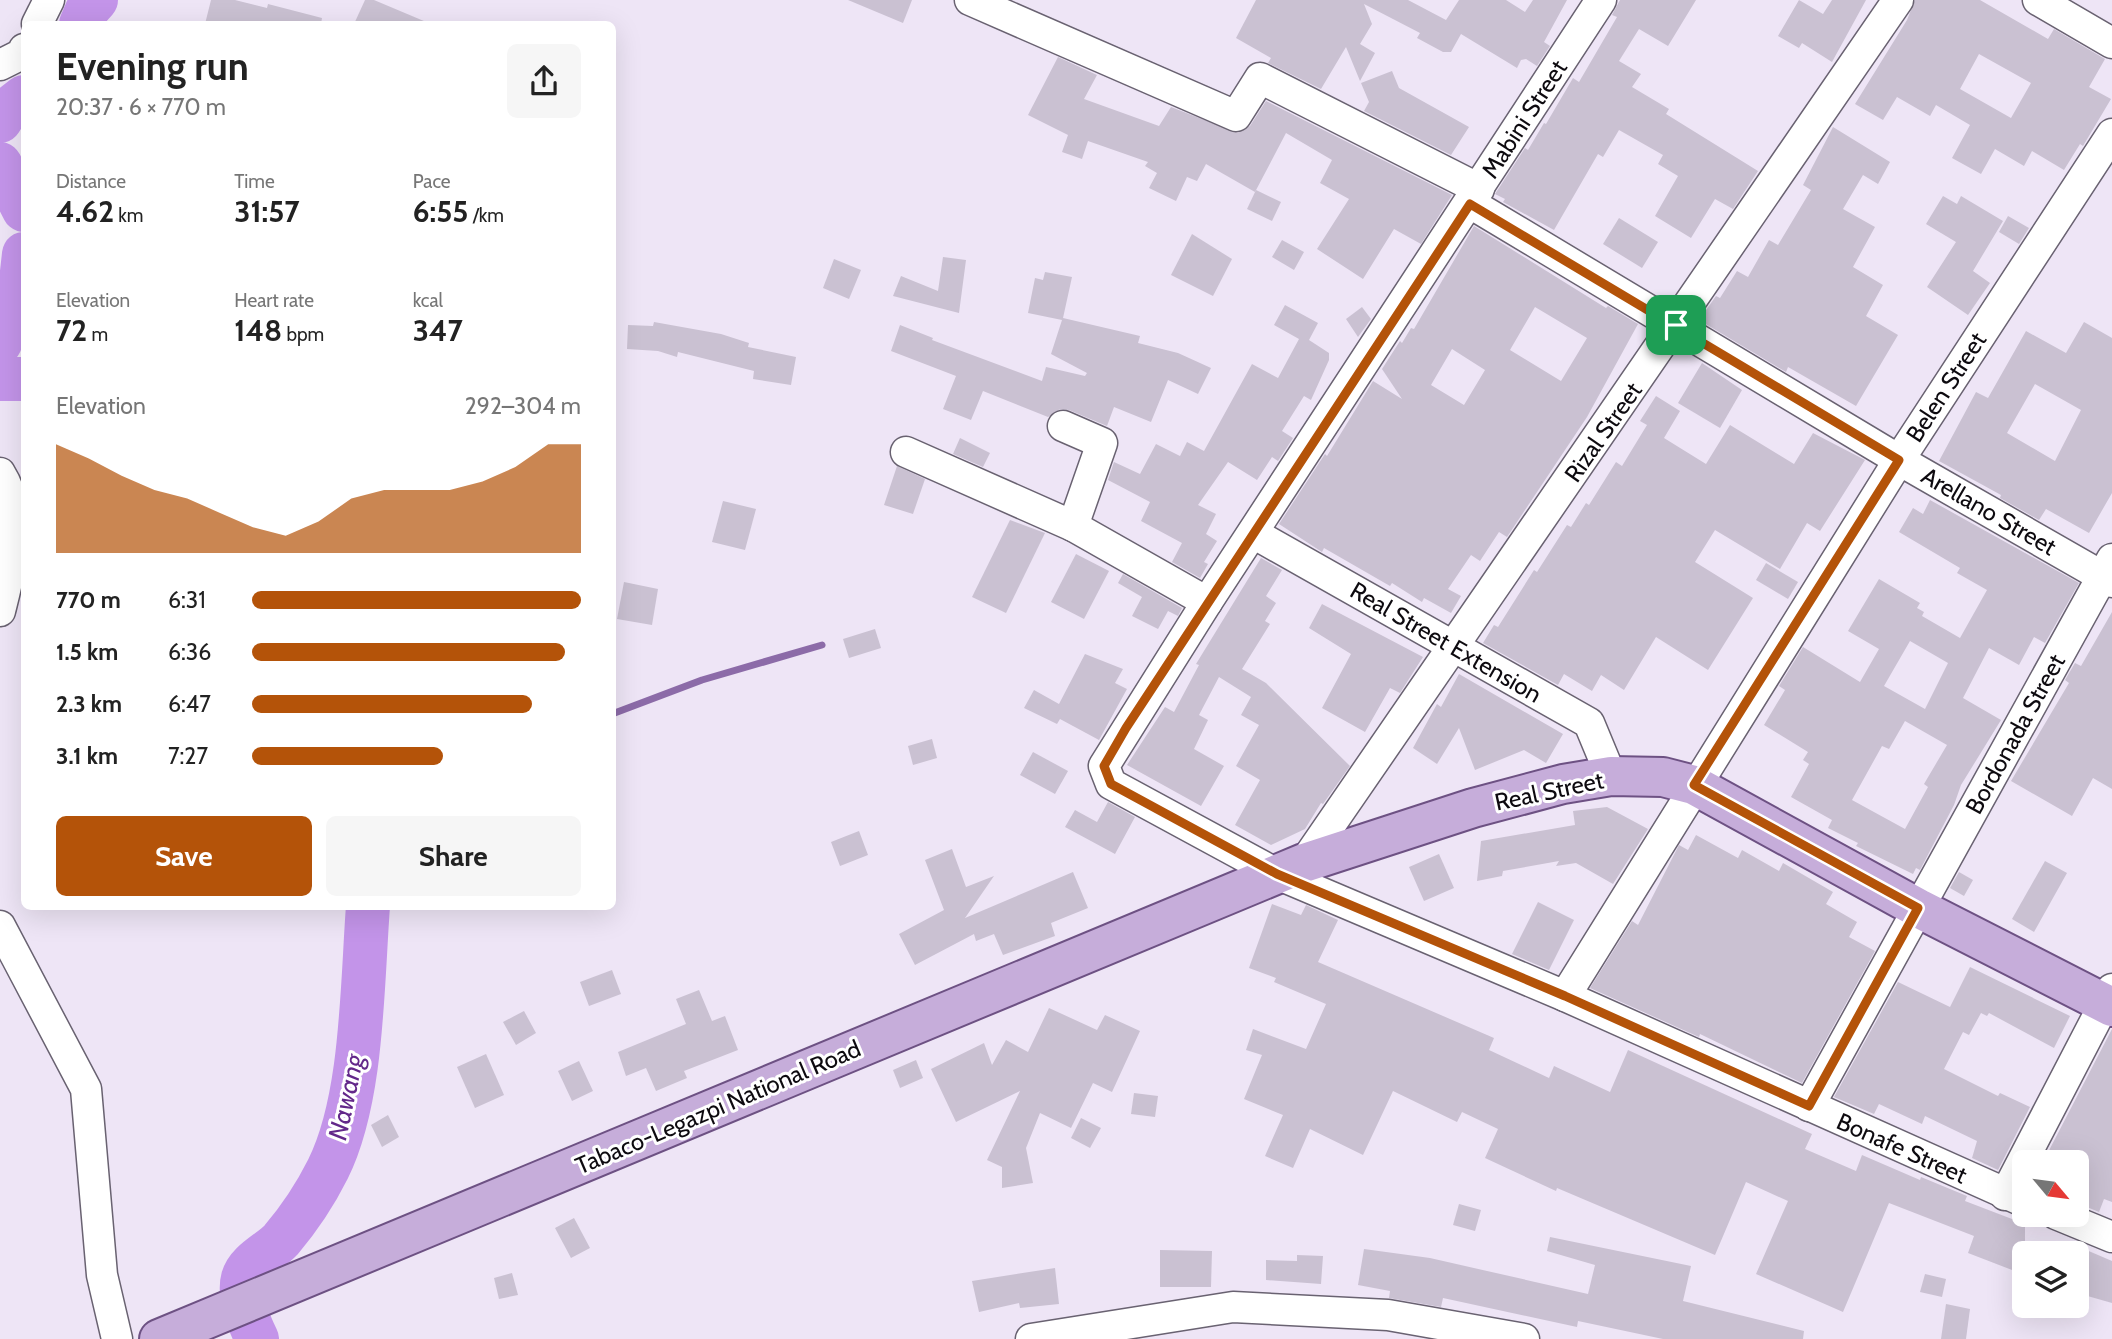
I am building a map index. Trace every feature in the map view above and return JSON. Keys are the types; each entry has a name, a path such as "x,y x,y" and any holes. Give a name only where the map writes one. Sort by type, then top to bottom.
{"main road":[{"name":"Real Street","path":"1291,868 1473,808 1563,784 1611,776 1662,777 1694,785 1918,908 2109,1000"},
{"name":"Tabaco-Legazpi National Road","path":"159,1339 229,1307 266,1294 1291,868"}],"street":[{"path":"39,21 50,0"},
{"name":"Arellano Street","path":"970,0 1236,116 1260,78 1474,196 1676,325 1899,460 2109,572"},
{"name":"Mabini Street","path":"1104,766 1207,602 1601,0"},
{"name":"Rizal Street","path":"1291,868 1455,647 1898,0"},
{"path":"2038,0 2112,43"},
{"path":"0,65 21,54"},
{"name":"Belen Street","path":"1565,996 1694,785 1899,460 2112,134"},
{"path":"1063,426 1102,443 1073,526"},
{"path":"906,452 1073,526 1207,602"},
{"path":"0,473 9,487 15,549 0,611"},
{"name":"Real Street Extension","path":"1253,533 1588,723 1611,776"},
{"name":"Bordonada Street","path":"1809,1106 2109,572"},
{"name":"Bonafe Street","path":"1104,766 1111,784 1565,996 2012,1197"},
{"path":"0,926 86,1088 102,1275 117,1339"},
{"path":"2038,1150 2109,1000"},
{"path":"2088,1227 2112,1237"},
{"path":"1031,1339 1233,1307 1388,1315 1524,1339"}],"building":[{"path":"211,0 235,0 267,8 268,4 322,18 322,21 206,21"},
{"path":"365,0 374,0 424,21 355,21"},
{"path":"848,0 912,0 903,23"},
{"path":"1256,0 1408,0 1446,20 1459,0 1506,0 1525,12 1533,0 1567,0 1544,42 1550,46 1537,66 1526,59 1521,60 1517,68 1461,34 1451,52 1443,52 1417,38 1420,33 1364,4 1372,24 1360,44 1375,53 1360,81 1346,47 1321,89 1268,63 1271,58 1236,38"},
{"path":"1620,0 1696,0 1668,46 1639,29 1619,61 1641,74 1632,87 1669,109 1666,114 1758,171 1733,209 1715,199 1691,238 1655,216 1678,176 1658,164 1663,155 1619,130 1603,157 1598,154 1554,230 1503,202 1505,199 1495,194 1525,148 1528,150 1544,123 1546,124 1573,78 1579,82 1617,17 1612,15"},
{"path":"1799,0 1823,14 1832,0 1866,0 1832,62 1802,43 1799,48 1778,36"},
{"path":"1915,0 1980,0 2048,39 2054,29 2105,59 2089,87 2111,99 2083,146 2080,144 2064,170 2032,151 2024,166 1995,149 1981,174 1952,158 1970,125 1936,105 1930,116 1897,97 1883,120 1855,104 1907,20","holes":["1979,54 2031,83 2011,118 1960,89"]},
{"path":"1058,57 1097,75 1084,99 1159,126 1171,107 1238,133 1250,126 1266,101 1452,195 1421,244 1394,229 1363,279 1317,249 1349,199 1320,183 1332,160 1286,133 1255,192 1206,164 1197,181 1187,177 1176,201 1149,188 1157,173 1145,166 1148,162 1088,141 1082,159 1062,152 1068,135 1028,115"},
{"path":"1392,71 1399,88 1469,127 1451,155 1364,111 1369,102 1361,83"},
{"path":"1833,127 1890,162 1878,184 1863,175 1843,209 1875,227 1853,267 1883,285 1866,316 1898,335 1856,406 1788,367 1786,372 1699,320 1716,296 1720,298 1737,271 1748,277 1769,240 1778,245 1811,190 1803,185"},
{"path":"1256,190 1281,202 1272,221 1247,209"},
{"path":"1943,196 1957,204 1961,196 2003,221 1973,271 1990,283 1968,315 1927,287 1956,242 1926,224"},
{"path":"2008,216 2029,228 2019,244 1999,232"},
{"path":"1619,218 1658,242 1642,268 1603,244"},
{"path":"1474,226 1606,308 1608,306 1638,324 1587,417 1507,537 1499,532 1480,561 1471,555 1448,589 1461,596 1451,613 1424,598 1422,602 1392,583 1390,586 1324,548 1322,552 1279,524 1325,454 1327,456 1373,381 1402,399 1382,369 1400,341 1402,343 1411,328 1414,329","holes":["1535,307 1587,338 1561,381 1510,350","1452,349 1485,370 1464,405 1431,385"]},
{"path":"1192,234 1232,259 1213,296 1171,275"},
{"path":"1282,240 1304,252 1294,270 1272,257"},
{"path":"943,257 966,260 959,313 893,296 901,276 938,291"},
{"path":"834,259 861,270 849,299 823,288"},
{"path":"1045,272 1072,277 1063,318 1140,336 1138,343 1178,353 1211,368 1198,394 1168,380 1151,422 1114,407 1107,426 1069,410 1060,409 1048,417 983,391 971,420 943,409 956,376 891,351 900,325 933,338 932,340 1042,381 1046,367 1085,376 1087,373 1051,354 1062,320 1028,313 1035,278 1043,280"},
{"path":"1285,305 1318,323 1309,340 1329,353 1329,360 1311,400 1304,396 1282,431 1293,438 1278,461 1272,457 1257,480 1228,462 1198,505 1216,514 1206,534 1217,541 1204,562 1208,564 1200,578 1172,562 1182,543 1141,521 1150,502 1108,480 1114,462 1140,474 1156,444 1180,456 1187,442 1204,451 1252,364 1278,378 1299,339 1274,325"},
{"path":"1362,307 1371,319 1358,337 1346,319"},
{"path":"654,322 721,334 749,343 748,347 796,357 791,385 753,379 754,371 678,352 677,357 658,351 627,349 628,325 653,326"},
{"path":"2084,322 2112,338 2112,493 2089,533 2046,509 2039,520 2000,498 2001,495 1939,461 1976,392 1988,398 2026,331 2066,353","holes":["2035,384 2081,410 2055,461 2007,433"]},
{"path":"1702,363 1742,390 1720,428 1678,403"},
{"path":"1656,396 1680,411 1664,438 1706,464 1730,425 1794,464 1813,433 1865,460 1820,531 1807,523 1780,569 1715,530 1695,562 1753,598 1708,670 1656,637 1624,690 1601,675 1592,691 1564,674 1558,685 1483,643 1494,625 1498,627 1534,570 1537,572 1567,525 1571,527 1586,503 1589,505 1616,462 1622,466 1647,425 1640,421"},
{"path":"960,438 990,453 983,467 953,454"},
{"path":"897,466 925,479 913,514 884,505"},
{"path":"1930,500 2079,583 2045,643 2034,637 2019,665 1989,648 1963,698 2001,720 1961,785 1954,805 1920,870 1916,868 1913,874 1856,846 1858,843 1828,828 1832,820 1791,797 1809,764 1803,760 1808,752 1764,725 1785,690 1779,686 1803,647 1860,682 1879,649 1848,631 1879,579 1920,603 1917,608 1924,612 1922,616 1960,638 1987,590 1957,573 1960,568 1899,532 1913,508 1923,514","holes":["1910,641 1948,663 1925,709 1884,686","1905,721 1947,745 1924,784 1928,787 1905,829 1852,800 1882,746 1889,749"]},
{"path":"723,501 756,509 745,550 712,542"},
{"path":"1010,520 1045,533 1006,613 972,597"},
{"path":"1076,554 1109,571 1084,619 1051,602"},
{"path":"1261,558 1282,570 1266,596 1276,603 1265,621 1270,624 1242,669 1266,683 1350,766 1305,829 1271,845 1235,825 1260,780 1236,766 1259,725 1241,715 1251,697 1219,677 1199,715 1208,720 1194,749 1224,766 1201,806 1127,765 1165,707 1174,712 1199,665 1196,664"},
{"path":"1766,563 1798,582 1788,599 1756,580"},
{"path":"1123,574 1182,608 1178,616 1168,611 1158,629 1132,616 1142,597 1118,583"},
{"path":"624,582 658,589 652,625 617,619"},
{"path":"1322,604 1423,657 1400,693 1390,688 1365,732 1322,708 1351,654 1309,628"},
{"path":"2112,612 2112,789 2093,778 2072,816 2011,781 2069,683 2065,680 2075,663 2081,666"},
{"path":"875,629 881,648 849,658 843,639"},
{"path":"1085,654 1123,669 1115,683 1127,689 1099,740 1060,719 1057,724 1024,708 1034,690 1059,704"},
{"path":"1459,674 1563,734 1546,763 1524,750 1475,770 1459,728 1437,764 1413,748 1437,704 1441,707"},
{"path":"932,739 937,758 913,765 908,746"},
{"path":"1033,752 1068,771 1055,794 1020,775"},
{"path":"1108,802 1135,817 1115,854 1065,827 1075,810 1097,822"},
{"path":"1607,807 1648,829 1613,884 1576,863 1556,866 1559,861 1503,871 1502,876 1477,881 1481,841 1575,825 1573,811"},
{"path":"859,831 868,855 840,866 831,842"},
{"path":"1696,835 1738,858 1742,850 1779,871 1783,863 1833,892 1826,904 1857,922 1849,937 1875,951 1802,1083 1700,1034 1699,1037 1590,988 1632,921 1638,925 1679,845 1688,850"},
{"path":"952,849 966,887 994,876 965,918 1073,872 1088,908 1051,923 1055,936 1003,955 994,934 976,941 974,934 915,965 899,934 944,910 925,860"},
{"path":"1439,854 1454,888 1424,901 1409,867"},
{"path":"2045,861 2067,873 2034,932 2012,919"},
{"path":"1959,872 1973,880 1964,896 1950,888"},
{"path":"1538,902 1574,920 1549,970 1512,954"},
{"path":"1272,904 1301,915 1306,905 1338,920 1318,962 1494,1038 1489,1050 1549,1078 1554,1066 1610,1092 1628,1050 1812,1134 1805,1149 1856,1171 1862,1155 1920,1180 1921,1177 1967,1196 1965,1201 2012,1219 2012,1227 2025,1227 2025,1241 2012,1241 2012,1270 1968,1253 1974,1236 1889,1203 1843,1312 1756,1274 1788,1201 1746,1182 1715,1255 1557,1188 1556,1191 1485,1158 1498,1129 1462,1112 1457,1122 1393,1091 1363,1155 1310,1129 1293,1168 1265,1156 1283,1115 1244,1099 1262,1055 1246,1050 1253,1029 1306,1049 1326,1004 1274,982 1276,978 1249,968"},
{"path":"1970,967 2070,1016 2054,1048 1989,1013 1987,1016 1981,1013 1969,1035 1963,1032 1944,1069 1998,1096 2000,1093 2030,1107 1998,1170 1972,1158 1977,1141 1925,1116 1922,1124 1879,1104 1874,1114 1834,1097 1898,982 1950,1007"},
{"path":"612,970 621,994 589,1006 580,982"},
{"path":"699,990 712,1021 725,1016 738,1050 684,1071 687,1078 656,1091 646,1068 626,1076 618,1052 686,1024 676,999"},
{"path":"1049,1008 1097,1030 1105,1015 1140,1031 1112,1092 1093,1083 1071,1128 1040,1113 1026,1148 1033,1183 1002,1188 1002,1167 987,1160 1020,1091 956,1122 931,1069 984,1043 992,1065 1006,1040 1028,1052"},
{"path":"524,1011 536,1033 516,1045 503,1022"},
{"path":"2112,1029 2112,1202 2104,1199 2099,1212 2090,1208 2090,1150 2049,1150"},
{"path":"486,1054 504,1095 475,1108 457,1067"},
{"path":"916,1060 923,1078 900,1088 893,1070"},
{"path":"579,1061 593,1091 572,1101 558,1071"},
{"path":"1134,1093 1158,1096 1155,1117 1131,1114"},
{"path":"388,1115 399,1137 382,1147 371,1125"},
{"path":"1081,1118 1101,1128 1090,1148 1071,1138"},
{"path":"1459,1204 1481,1210 1475,1231 1453,1225"},
{"path":"574,1218 590,1248 571,1258 555,1228"},
{"path":"1550,1237 1691,1266 1683,1301 1804,1331 1803,1339 1663,1339 1578,1321 1577,1327 1443,1298 1441,1307 1389,1298 1390,1291 1358,1285 1364,1249 1430,1258 1588,1294 1595,1265 1547,1251"},
{"path":"1160,1250 1212,1251 1211,1287 1160,1287"},
{"path":"2089,1251 2112,1261 2112,1303 2089,1296"},
{"path":"1297,1255 1323,1256 1321,1284 1266,1280 1266,1260 1297,1261"},
{"path":"1055,1268 1059,1304 1020,1308 1019,1303 979,1312 972,1281"},
{"path":"512,1273 518,1295 499,1299 494,1278"},
{"path":"1925,1274 1946,1279 1942,1297 1920,1292"},
{"path":"1946,1304 1970,1309 1966,1339 1941,1339"}],"waterway":[{"path":"82,21 96,0"},
{"path":"0,121 7,110 21,99"},
{"path":"0,164 21,204"},
{"path":"0,343 19,299 21,281"},
{"name":"Nawang","path":"0,379 21,379"},
{"path":"616,712 702,680 822,645"},
{"name":"Nawang","path":"257,1339 243,1301 243,1278 254,1262 281,1240 294,1224 328,1169 340,1141 359,1041 368,910"}],"route":[{"path":"1470,204 1676,325 1899,460 1694,785 1918,908 1809,1106 1565,996 1277,874 1111,784 1104,766 1207,602 1470,204"}]}
